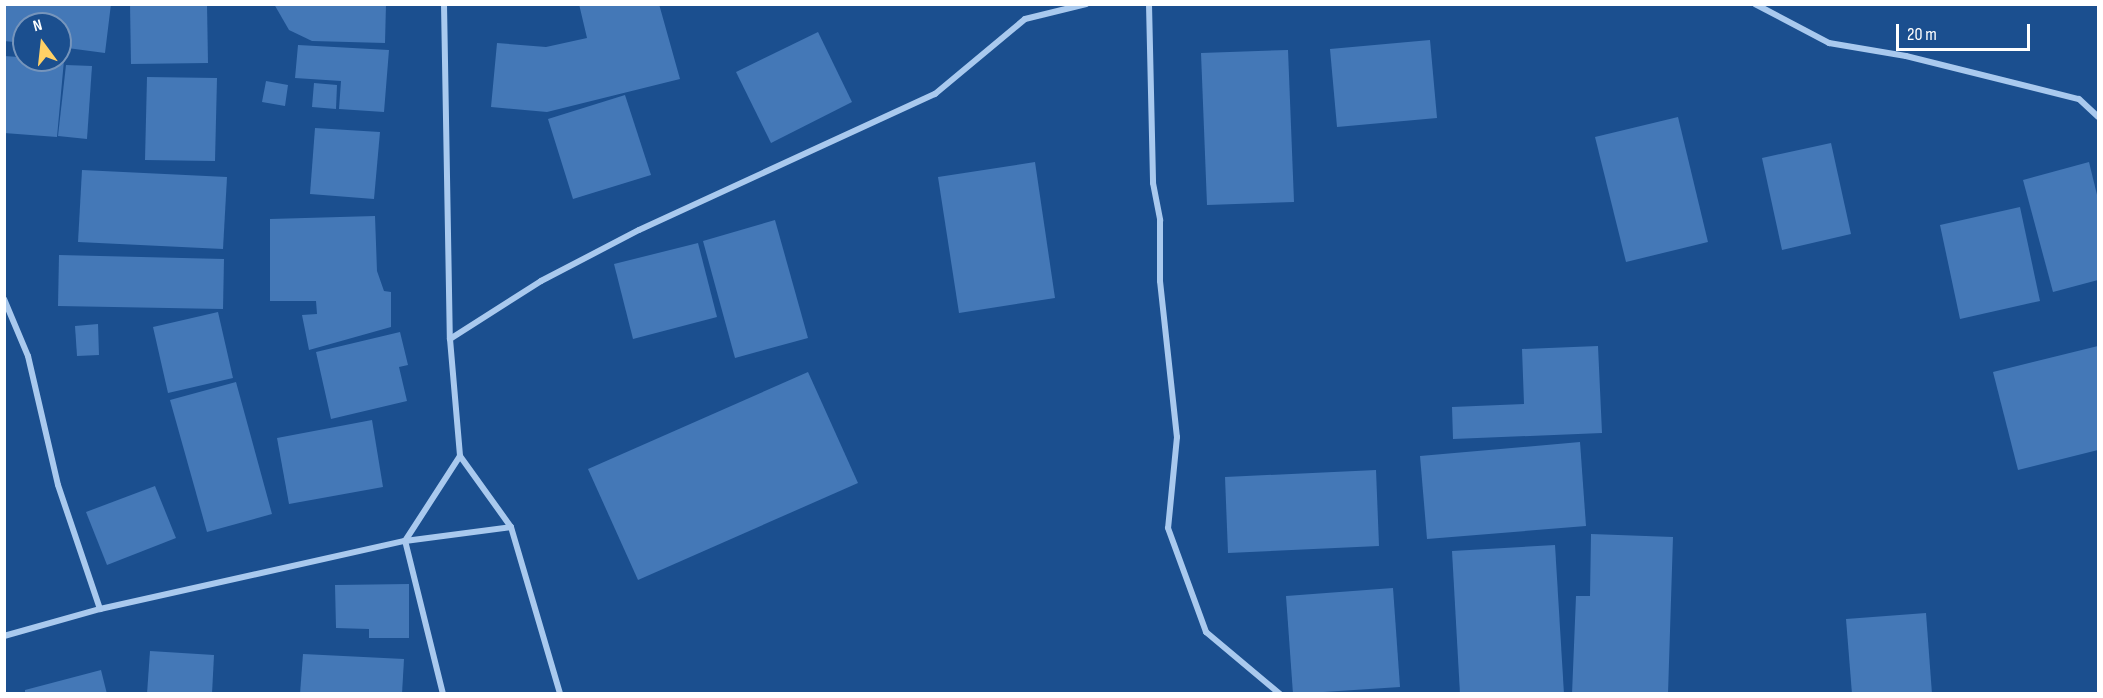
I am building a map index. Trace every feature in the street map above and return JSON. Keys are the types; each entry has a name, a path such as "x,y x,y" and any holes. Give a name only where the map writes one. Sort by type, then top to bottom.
{"street":[{"path":"444,4 450,339 460,456 511,527 560,693"},
{"path":"450,339 541,281 639,230 935,94 1025,19 1086,4"},
{"path":"1149,4 1153,183 1160,220 1160,281 1177,437 1168,528 1206,632 1280,693"},
{"path":"1755,4 1829,42 1906,56 2079,99 2098,117"},
{"path":"4,300 28,356 58,485 100,609"},
{"path":"443,693 405,541 460,456"},
{"path":"4,636 100,609 405,541 511,527"}],"building":[{"path":"4,4 111,4 105,53 72,49 72,12 12,12 12,42 4,41"},
{"path":"130,4 207,4 208,63 131,64"},
{"path":"274,4 386,4 385,43 312,41 289,30"},
{"path":"579,4 659,4 680,79 547,112 491,107 497,43 546,47 587,38"},
{"path":"818,32 852,102 771,143 736,72"},
{"path":"1430,40 1437,118 1337,127 1330,49"},
{"path":"298,45 389,50 384,112 339,109 341,81 295,78"},
{"path":"1288,50 1294,202 1207,205 1201,53"},
{"path":"4,56 12,57 12,72 63,72 57,137 4,133"},
{"path":"72,65 92,66 87,139 58,136 65,72 72,72"},
{"path":"147,77 217,78 215,161 145,160"},
{"path":"266,81 288,85 285,106 262,102"},
{"path":"314,83 337,85 336,109 312,107"},
{"path":"625,95 651,175 573,199 548,119"},
{"path":"1678,117 1708,242 1626,262 1595,137"},
{"path":"315,128 380,132 374,199 310,194"},
{"path":"1831,143 1851,234 1782,250 1762,158"},
{"path":"1035,162 1055,298 959,313 938,177"},
{"path":"2089,162 2098,199 2098,280 2053,292 2023,180"},
{"path":"82,170 227,177 223,249 78,242"},
{"path":"2020,207 2040,301 1960,319 1940,225"},
{"path":"375,216 377,271 384,291 391,292 391,327 309,350 302,315 317,314 316,301 270,301 270,219"},
{"path":"775,220 808,338 735,358 703,241"},
{"path":"698,243 717,317 633,339 614,264"},
{"path":"59,255 224,259 223,309 58,306"},
{"path":"218,312 233,378 168,393 153,327"},
{"path":"98,324 99,355 77,356 75,326"},
{"path":"400,332 408,365 399,367 407,401 331,419 316,352"},
{"path":"1598,346 1602,433 1453,439 1452,407 1524,404 1522,349"},
{"path":"2098,346 2098,450 2018,470 1993,372"},
{"path":"808,372 858,483 638,580 588,469"},
{"path":"236,382 272,514 207,532 170,400"},
{"path":"372,420 383,487 289,504 277,438"},
{"path":"1580,442 1586,526 1427,539 1420,456"},
{"path":"1376,470 1379,546 1228,553 1225,477"},
{"path":"155,486 176,538 107,565 86,512"},
{"path":"1591,534 1673,537 1668,694 1572,694 1576,596 1590,596"},
{"path":"1555,545 1564,694 1460,694 1452,551"},
{"path":"409,584 409,638 369,638 369,629 336,628 335,585"},
{"path":"1393,588 1400,687 1293,694 1286,596"},
{"path":"1926,613 1932,694 1852,694 1846,619"},
{"path":"150,651 214,655 212,694 147,694"},
{"path":"303,654 404,659 402,694 300,694"},
{"path":"101,670 107,694 25,694 25,690"}]}
